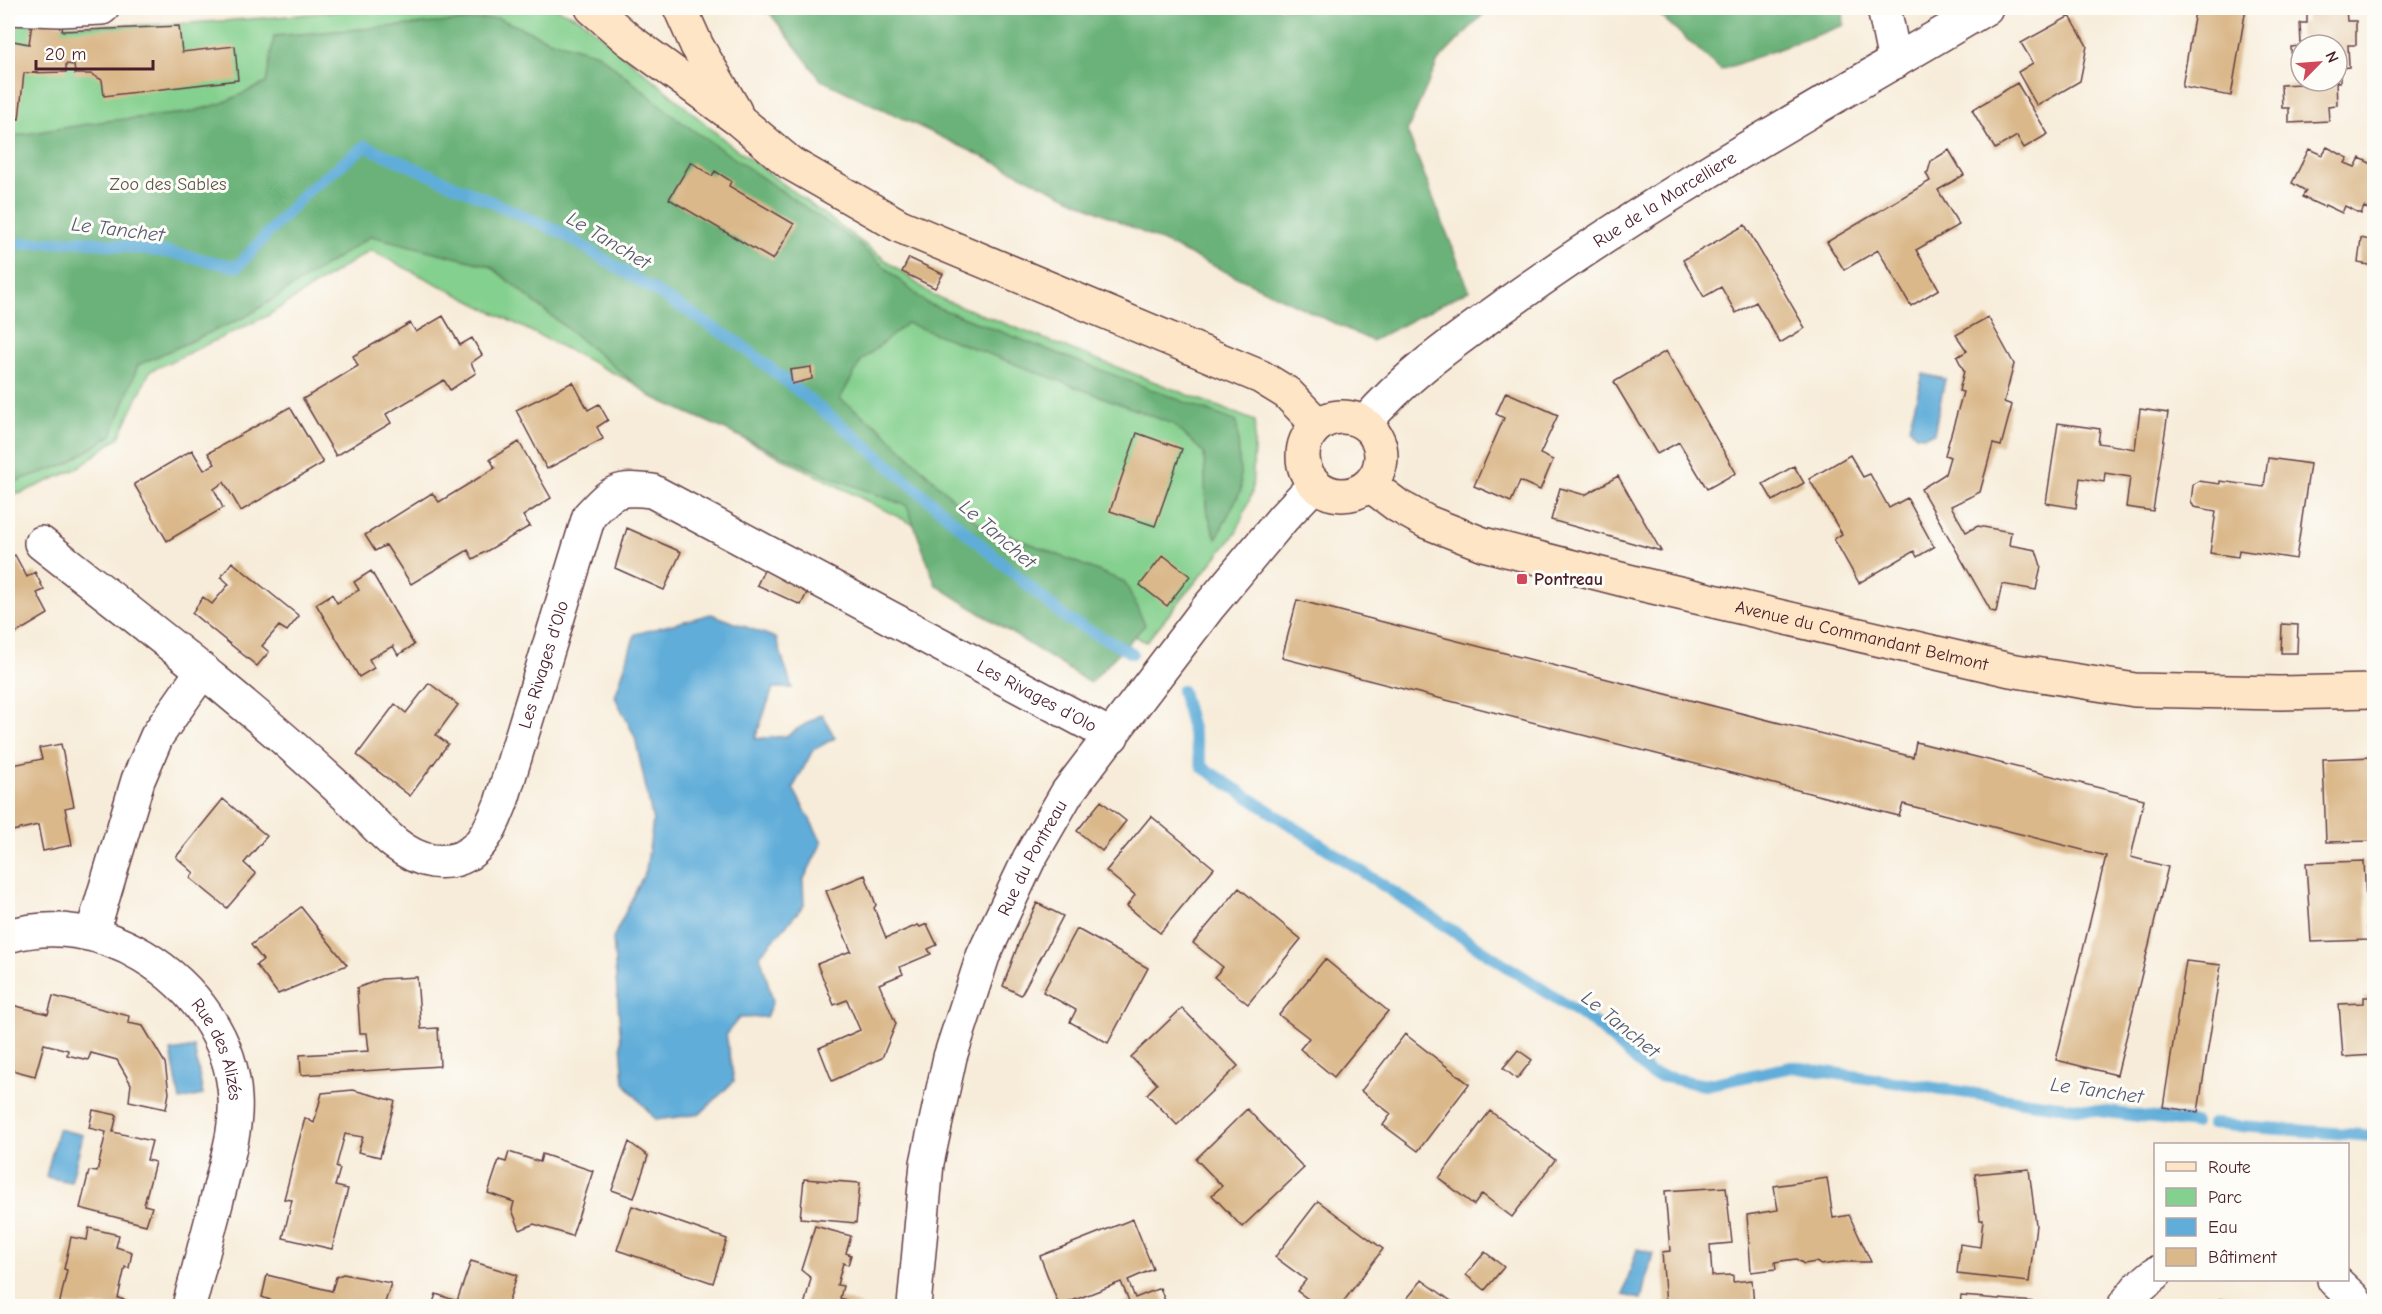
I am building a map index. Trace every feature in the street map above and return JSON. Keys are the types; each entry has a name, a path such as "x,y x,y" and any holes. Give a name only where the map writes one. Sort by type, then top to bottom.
{"street":[{"path":"8,8 60,10 102,8"},
{"path":"592,8 629,40 741,120 790,163 900,226 1261,377 1287,393 1317,424"},
{"path":"680,8 697,46 741,120"},
{"path":"1884,8 1894,62"},
{"name":"Rue de la Marcelliere","path":"1365,423 1381,403 1448,347 1568,261 1646,210 1986,8"},
{"path":"1343,416 1365,423 1377,438 1382,456 1379,471 1370,485 1350,495 1330,494 1314,485 1302,465 1302,451 1308,434 1317,424 1331,417 1343,416"},
{"name":"Rue du Pontreau","path":"914,1306 927,1163 950,1057 983,956 1029,860 1066,794 1207,609 1283,518 1314,485"},
{"name":"Avenue du Commandant Belmont","path":"1370,485 1398,506 1427,522 1483,544 1636,583 2010,670 2134,690 2279,693 2374,690"},
{"name":"Les Rivages d'Olo","path":"41,543 203,670 307,758 407,853 431,861 456,861 474,850 490,831 589,516 606,497 626,488 652,490 1112,736"},
{"path":"92,934 138,780 157,736 203,670"},
{"name":"Rue des Alizés","path":"8,936 28,930 62,929 92,934 134,950 162,967 186,987 204,1010 220,1039 230,1068 235,1098 233,1133 189,1306"},
{"path":"2124,1306 2138,1288 2154,1275"},
{"path":"2335,1281 2358,1306"}],"green space":[{"name":"Zoo des Sables","path":"370,8 555,8 581,19 728,143 934,296 1255,421 1252,493 1236,533 1146,642 370,250 267,316 150,371 119,437 76,469 19,494 8,490 8,21 143,25 280,17"},
{"path":"766,8 1489,8 1438,61 1407,131 1469,290 1372,341 821,80"},
{"path":"1652,8 1843,8 1844,25 1721,70"},
{"name":"Zoo des Sables","path":"498,18 549,40 598,54 680,121 857,243 926,303 1237,422 1241,490 1216,539 1206,508 1204,453 1173,424 907,323 861,361 840,399 879,427 977,522 1125,582 1145,625 1090,683 936,585 907,506 831,477 650,396 490,266 371,236 247,316 138,365 112,435 67,464 8,484 8,137 106,121 186,113 220,104 266,83 274,36"}],"water":[{"path":"1923,374 1945,379 1934,433 1924,436 1916,435 1909,427"},
{"path":"711,614 776,638 792,688 773,688 755,739 786,736 822,714 835,738 813,750 793,788 822,842 803,881 804,905 760,955 773,1001 766,1017 739,1018 726,1034 734,1081 700,1114 656,1120 624,1083 613,938 646,870 653,821 635,737 615,697 635,634"},
{"path":"194,1047 203,1095 180,1100 171,1051"},
{"path":"58,1129 83,1135 71,1182 46,1177"},
{"path":"1637,1249 1653,1253 1641,1299 1623,1295"}],"building":[{"path":"2192,8 2246,8 2231,96 2182,87 2195,12"},
{"path":"2307,8 2346,8 2347,21 2356,21 2356,45 2349,45 2349,33 2300,33 2300,23 2307,23"},
{"path":"2070,16 2087,46 2080,81 2037,106 2018,72 2033,63 2021,43"},
{"path":"32,23 63,23 62,31 179,26 182,52 235,46 238,80 104,96 102,80 91,74 75,74 74,65 66,64 66,72 24,73 19,119 8,117 8,40 29,44"},
{"path":"2017,83 2048,134 2024,148 2017,136 1995,149 1972,110"},
{"path":"2281,85 2289,85 2289,93 2336,93 2337,105 2328,106 2329,121 2289,123 2289,108 2282,108"},
{"path":"2327,147 2348,158 2345,163 2355,167 2360,158 2374,165 2374,212 2364,207 2361,214 2345,206 2342,213 2302,197 2306,191 2292,183 2309,149 2322,155"},
{"path":"1949,150 1964,175 1938,190 1959,225 1916,250 1939,289 1911,306 1878,250 1844,270 1827,242 1930,181 1926,173 1931,161"},
{"path":"691,162 712,176 715,171 731,181 729,186 794,224 773,260 669,199"},
{"path":"1745,225 1805,328 1780,343 1756,302 1736,313 1721,287 1704,297 1683,260"},
{"path":"2361,238 2374,241 2374,266 2358,263"},
{"path":"909,258 943,274 935,288 902,272"},
{"path":"443,316 460,345 472,338 482,355 471,363 476,373 450,390 444,380 386,414 391,423 336,456 303,399 358,366 353,356 410,323 416,332"},
{"path":"1988,317 2014,364 2004,402 2012,405 2001,446 1993,444 1980,492 1951,506 1966,532 1978,526 2011,532 2009,545 2036,550 2041,566 2036,590 2002,584 1996,612 1991,611 1921,489 1945,474 1950,457 1945,455 1963,392 1959,391 1964,371 1957,357 1967,351 1956,335"},
{"path":"1666,351 1736,473 1707,489 1679,442 1657,454 1614,382"},
{"path":"811,367 812,379 792,384 790,370"},
{"path":"573,382 588,410 599,404 608,420 597,427 603,439 547,469 516,410"},
{"path":"1506,392 1558,415 1540,454 1553,460 1540,490 1520,481 1511,502 1474,486 1504,418 1496,414"},
{"path":"290,407 323,463 241,511 224,482 214,489 223,508 167,541 134,484 192,450 204,470 215,464 208,453"},
{"path":"2140,409 2168,413 2153,511 2126,507 2130,477 2105,473 2104,482 2080,478 2076,508 2046,503 2058,423 2100,429 2098,443 2135,449"},
{"path":"1137,433 1182,449 1155,526 1110,511"},
{"path":"519,442 551,498 523,516 530,526 473,559 468,550 411,584 386,545 375,551 365,535 432,493 439,502 495,468 490,459"},
{"path":"1850,455 1863,477 1870,474 1889,508 1907,498 1934,547 1917,557 1914,551 1859,583 1834,539 1842,534 1809,479"},
{"path":"2268,458 2310,464 2296,559 2239,550 2238,557 2210,553 2216,511 2194,507 2191,502 2193,485 2198,481 2220,484 2220,481 2264,487"},
{"path":"1794,466 1804,483 1773,501 1763,484"},
{"path":"1618,476 1661,551 1551,520 1560,488 1585,495"},
{"path":"627,528 681,552 664,590 615,568"},
{"path":"15,555 27,577 35,572 44,590 37,593 48,614 8,638 8,560"},
{"path":"1163,555 1190,576 1167,606 1140,585"},
{"path":"232,562 299,616 287,631 279,626 262,646 269,652 257,666 192,613 203,597 212,604 229,584 221,577"},
{"path":"768,562 812,582 801,605 757,585"},
{"path":"371,571 414,645 398,655 393,646 369,659 374,668 359,677 316,604 332,594 337,603 359,590 354,582"},
{"path":"1297,600 1913,757 1916,742 2144,799 2131,857 2168,867 2117,1075 2056,1060 2106,856 1903,804 1899,816 1282,658"},
{"path":"2282,624 2298,625 2297,653 2281,653"},
{"path":"429,683 458,705 436,735 448,744 410,796 357,755 395,704 406,713"},
{"path":"61,744 74,806 65,808 72,845 43,851 38,825 8,832 8,766 42,759 39,748"},
{"path":"2374,757 2374,841 2326,842 2323,759"},
{"path":"223,799 267,836 244,863 256,874 227,908 190,878 194,873 176,857"},
{"path":"1101,801 1126,821 1102,851 1077,831"},
{"path":"1151,816 1214,868 1160,933 1127,906 1135,895 1106,871"},
{"path":"2364,861 2368,940 2311,942 2306,863"},
{"path":"865,875 876,905 874,908 886,938 918,925 920,927 927,924 937,945 928,949 931,954 900,967 903,974 879,984 896,1024 882,1058 832,1081 819,1048 860,1030 847,1000 834,1005 817,964 851,951 826,891"},
{"path":"1239,888 1301,939 1248,1004 1214,977 1223,967 1193,943"},
{"path":"1037,903 1063,916 1021,995 1003,986 1022,934"},
{"path":"301,907 347,965 278,994 256,965 263,960 251,945"},
{"path":"1077,929 1148,968 1108,1043 1070,1022 1076,1010 1043,992"},
{"path":"1325,959 1388,1011 1334,1077 1300,1049 1309,1038 1279,1015"},
{"path":"2186,961 2221,965 2198,1112 2163,1107"},
{"path":"417,977 421,1029 438,1028 440,1066 301,1075 300,1055 369,1051 367,1033 360,1033 357,988 381,979"},
{"path":"53,996 129,1016 128,1023 143,1026 165,1063 169,1093 166,1109 129,1101 131,1084 117,1060 91,1053 88,1060 67,1055 68,1050 44,1044 35,1076 8,1069 8,1004 48,1014"},
{"path":"2364,997 2374,997 2374,1055 2343,1057 2339,1004 2364,1003"},
{"path":"1182,1008 1238,1066 1177,1125 1147,1094 1157,1084 1131,1057"},
{"path":"1405,1034 1469,1084 1418,1151 1383,1125 1391,1114 1361,1091"},
{"path":"1518,1050 1532,1060 1517,1079 1503,1068"},
{"path":"353,1090 395,1101 380,1157 358,1152 363,1137 345,1134 336,1167 340,1169 335,1186 348,1189 332,1249 283,1238 292,1200 284,1199 305,1118 314,1123 322,1093"},
{"path":"1247,1109 1304,1168 1242,1227 1212,1195 1222,1186 1196,1159"},
{"path":"93,1110 117,1115 113,1132 152,1141 147,1160 155,1162 144,1205 152,1207 146,1225 80,1208 89,1171 97,1172 106,1132 89,1128"},
{"path":"1490,1111 1555,1160 1512,1217 1482,1194 1474,1205 1439,1178"},
{"path":"629,1142 648,1156 634,1198 612,1190"},
{"path":"509,1152 540,1162 542,1154 593,1171 572,1236 534,1224 520,1230 512,1210 514,1202 488,1193 499,1160 506,1162"},
{"path":"2029,1169 2036,1225 2029,1282 1957,1274 1960,1244 1980,1247 1983,1220 1980,1220 1975,1174"},
{"path":"1827,1178 1833,1218 1849,1215 1871,1262 1821,1265 1816,1262 1804,1264 1796,1259 1775,1262 1776,1269 1751,1272 1747,1215 1778,1210 1774,1186"},
{"path":"804,1179 860,1183 856,1223 800,1218"},
{"path":"1726,1187 1732,1243 1710,1245 1712,1276 1733,1275 1733,1282 1752,1280 1754,1306 1666,1306 1662,1252 1670,1251 1665,1191"},
{"path":"1318,1201 1383,1249 1340,1306 1318,1306 1297,1291 1306,1280 1275,1257"},
{"path":"632,1206 727,1239 713,1283 617,1250"},
{"path":"1133,1219 1153,1269 1128,1280 1135,1298 1160,1288 1167,1306 1120,1306 1129,1301 1121,1282 1059,1306 1040,1256"},
{"path":"815,1226 851,1236 846,1253 851,1255 848,1265 843,1263 837,1285 843,1286 840,1298 863,1306 804,1306 811,1278 801,1270"},
{"path":"89,1228 119,1235 116,1247 132,1252 129,1268 125,1267 118,1298 128,1301 127,1306 59,1306 71,1237 87,1240"},
{"path":"1485,1252 1504,1267 1485,1290 1466,1275"},
{"path":"471,1261 517,1275 507,1306 432,1306 436,1294 457,1301"},
{"path":"343,1274 391,1283 384,1306 354,1301 352,1306 269,1306 270,1300 262,1297 267,1275 332,1291 336,1277"},
{"path":"1422,1280 1458,1306 1401,1306"},
{"path":"1961,1296 2036,1302 2036,1306 1960,1306"},
{"path":"2219,1299 2277,1304 2277,1306 2219,1306"}],"waterway":[{"name":"Le Tanchet","path":"8,244 84,241 172,253 237,267 306,192 365,146 562,233 740,344 863,443 1067,619 1132,653"},
{"name":"Le Tanchet","path":"1182,691 1202,767 1597,1025 1651,1074 1705,1085 1792,1067 2043,1104 2194,1123"},
{"name":"Le Tanchet","path":"2212,1124 2374,1136"}],"place":[{"name":"Pontreau","path":"1522,579"}]}
